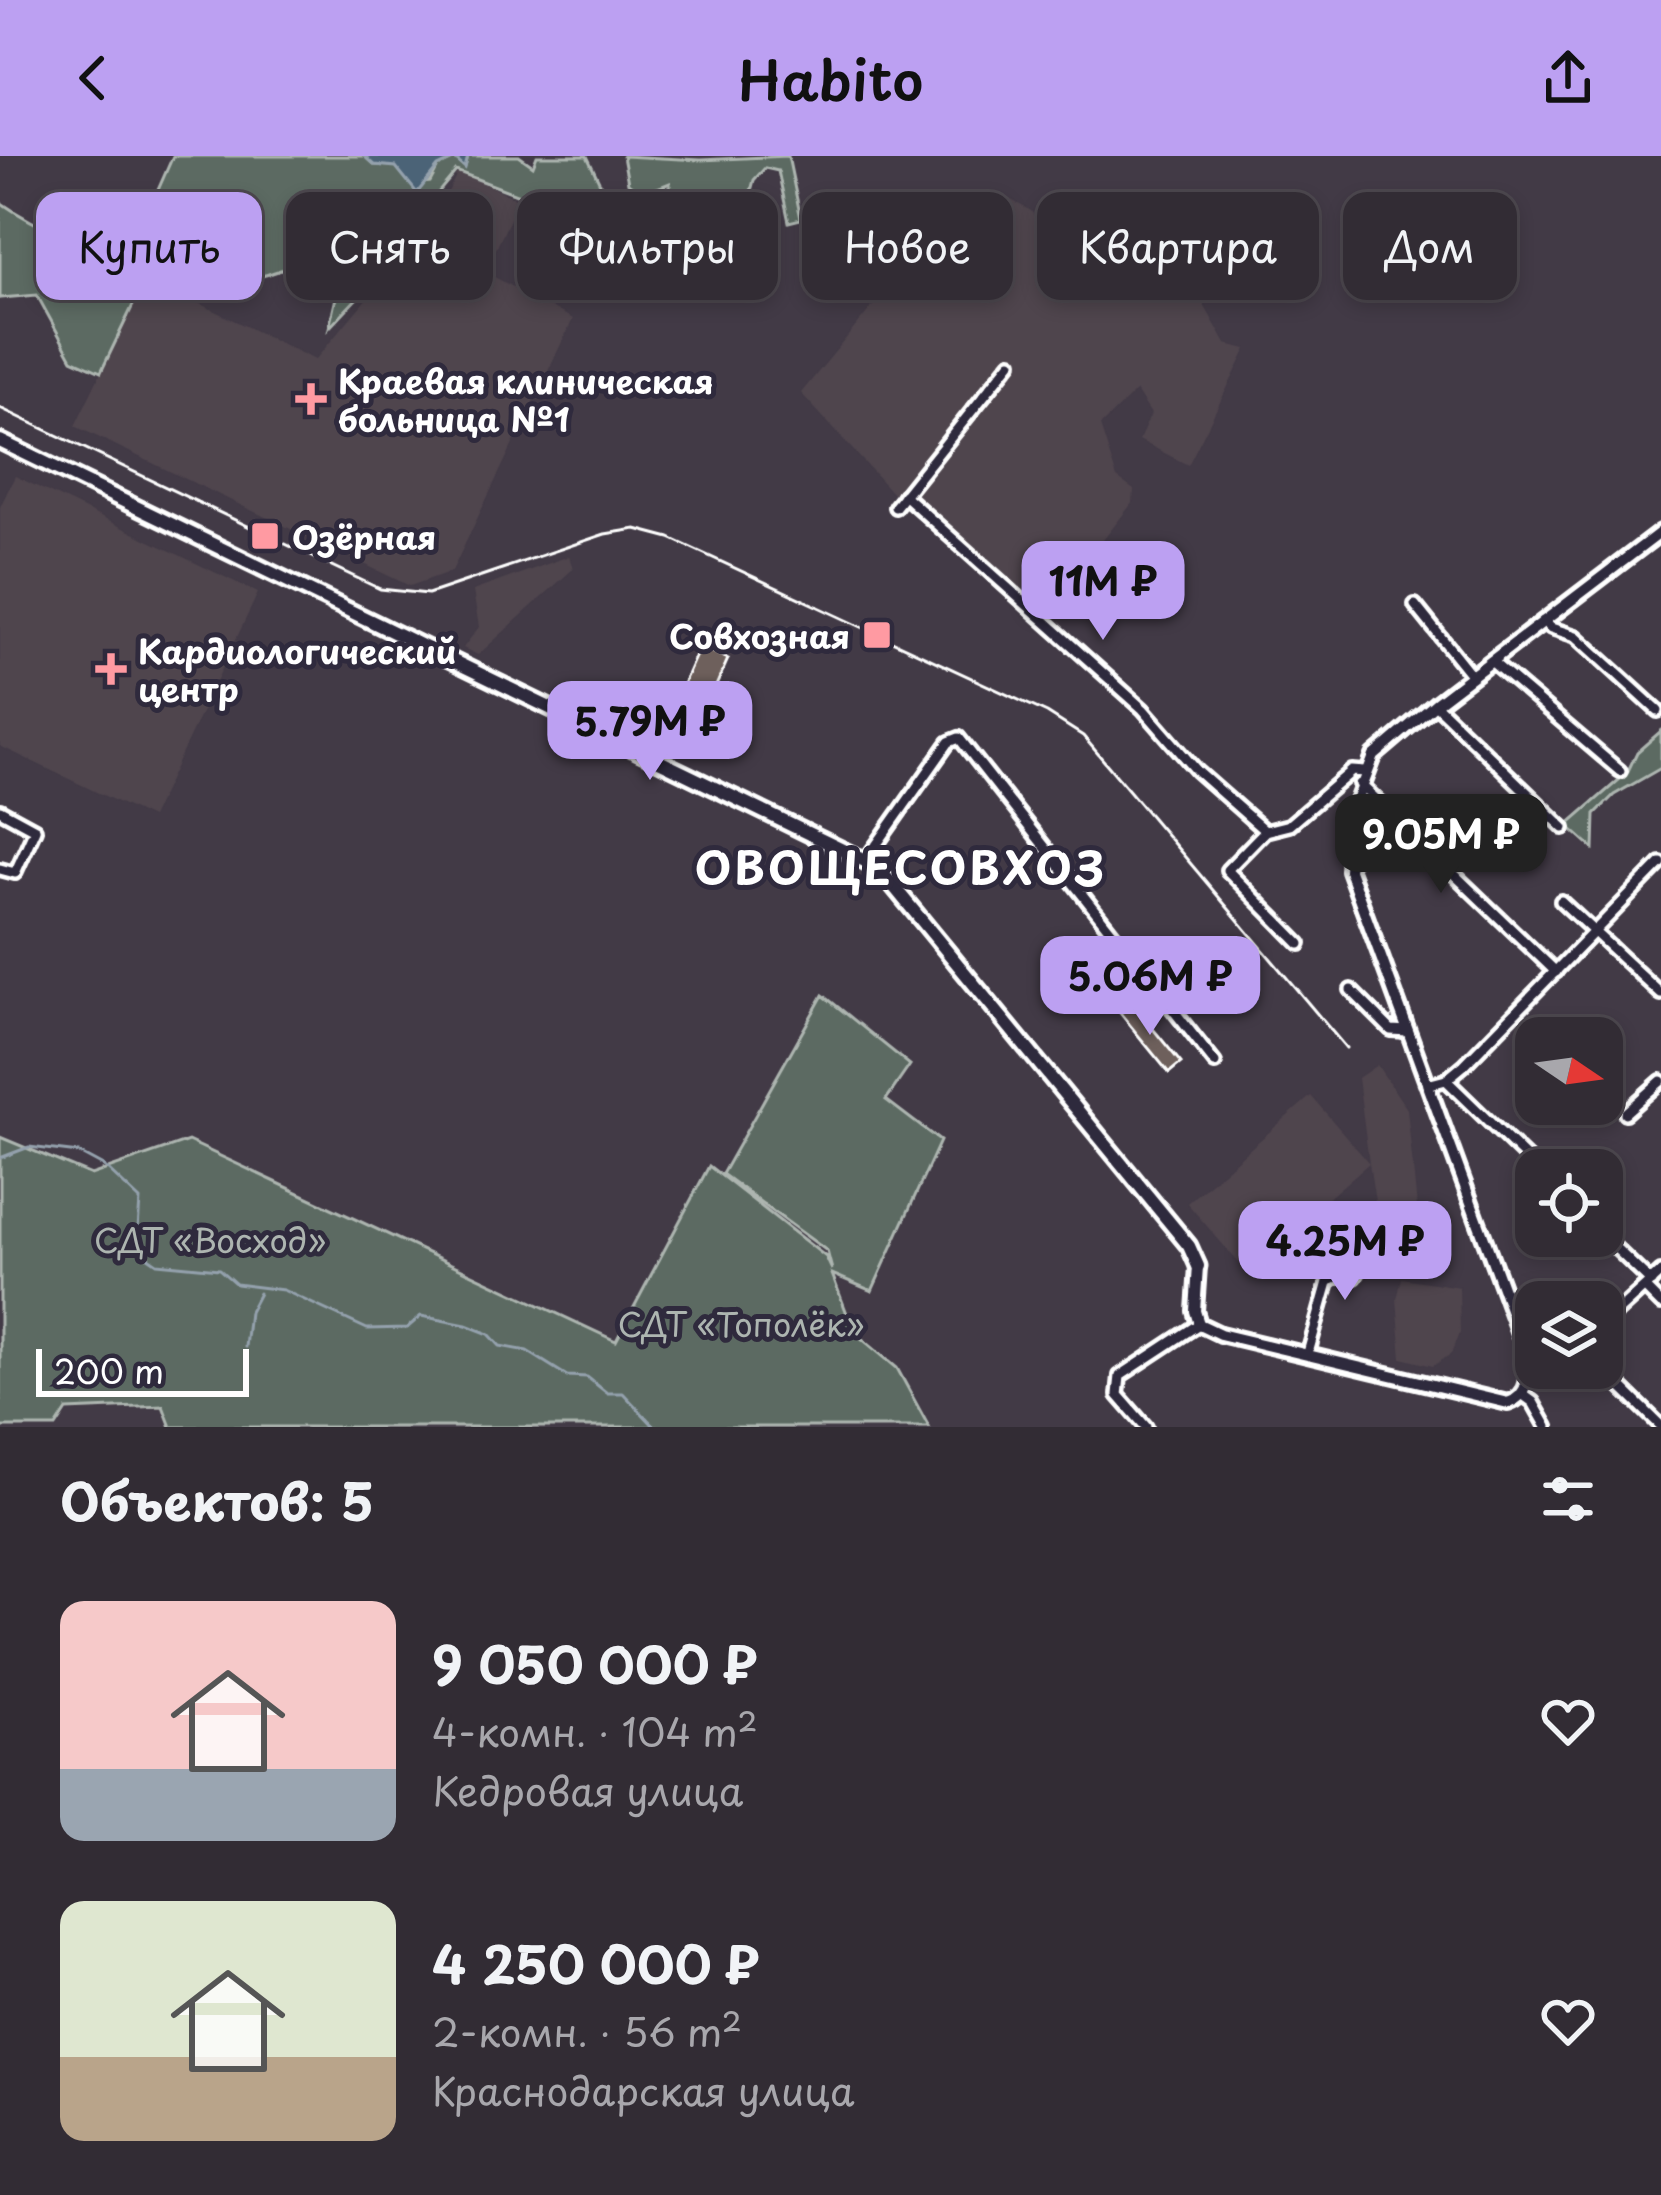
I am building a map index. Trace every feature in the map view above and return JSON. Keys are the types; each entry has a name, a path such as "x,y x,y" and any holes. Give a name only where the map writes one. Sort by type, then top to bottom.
{"main road":[{"path":"0,441 865,861 886,877 1190,1246 1198,1266"}],"street":[{"path":"895,507 1010,362"},
{"path":"904,496 1143,709 1197,771 1265,831"},
{"path":"1515,1322 1349,870 1363,778 1375,756 1435,704 1661,532"},
{"path":"1415,605 1472,676"},
{"path":"1543,621 1576,636 1658,711"},
{"path":"1491,661 1620,771"},
{"path":"1435,704 1564,828"},
{"path":"865,861 950,742 959,738 1215,1063"},
{"path":"1300,944 1227,870 1265,831 1289,825 1352,771 1556,972"},
{"path":"0,810 34,826 16,871 0,869"},
{"path":"1427,1085 1446,1080 1661,862"},
{"path":"1561,901 1661,994"},
{"path":"1351,990 1391,1030 1408,1031"},
{"path":"1446,1080 1518,1149"},
{"path":"1625,1113 1661,1081"},
{"path":"1622,1257 1661,1304"},
{"path":"1308,1353 1328,1282 1335,1276 1355,1277 1364,1263"},
{"path":"1198,1266 1195,1311 1199,1324 1230,1338 1508,1403 1524,1389"},
{"path":"1623,1307 1661,1273"},
{"path":"1146,1427 1118,1395 1120,1376 1199,1324"},
{"path":"1623,1389 1661,1426"},
{"path":"1522,1394 1533,1402 1547,1427"}],"shaded area":[{"name":"Краевая клиническая больница №1","path":"458,171 517,199 493,255 493,192 448,192"},
{"path":"1013,201 1037,220 1037,300 1201,300 1226,344 1247,349 1188,465 1139,440 1151,414 1136,391 1100,426 1117,478 1134,490 1133,502 1049,609 1026,591 1068,539 1024,590 908,495 1010,370 1003,366 896,497 801,393 878,300 1013,300"},
{"name":"Краевая клиническая больница №1","path":"493,276 517,289 517,300 537,300 573,319 452,571 410,586 75,426 136,300 192,300 315,360 366,300 493,300"},
{"name":"Кардиологический центр","path":"15,476 258,593 151,818 0,746 0,507"},
{"path":"569,556 573,569 478,655 463,648 479,627 473,591"},
{"path":"1377,1065 1407,1109 1417,1207 1376,1208 1358,1078"},
{"path":"1311,1096 1369,1163 1245,1270 1187,1203"},
{"path":"1402,1278 1459,1287 1460,1333 1451,1354 1433,1366 1402,1358 1397,1299"}],"green space":[{"path":"173,156 364,156 374,165 396,166 423,183 430,182 438,167 455,159 465,167 468,156 519,156 533,166 537,156 587,156 604,192 517,194 456,171 439,192 286,192 286,268 262,276 262,192 157,192"},
{"path":"623,156 700,160 788,156 801,219 789,222 778,171 765,168 751,192 670,192 670,183 639,192 628,183"},
{"path":"0,202 36,224 36,295 0,298"},
{"path":"40,300 135,300 101,372 72,359"},
{"path":"335,300 355,300 329,328"},
{"path":"1661,731 1661,768 1614,795 1595,814 1594,849 1567,825 1627,773 1637,752"},
{"path":"823,995 910,1065 886,1100 940,1141 872,1291 832,1274 854,1332 897,1368 929,1427 171,1427 163,1406 67,1410 56,1427 0,1427 0,1137 91,1175 188,1141 616,1341 709,1166 826,1257 832,1270 827,1251 722,1174"}],"water":[{"path":"364,156 468,156 465,168 455,159 438,167 418,192 396,167 374,165"}],"building":[{"path":"700,646 728,659 711,697 683,684"},
{"path":"1132,1003 1181,1063 1169,1073 1120,1013"}],"waterway":[{"path":"0,1158 29,1147 79,1153 105,1167 140,1200 137,1244 157,1263 219,1269 236,1284 283,1290 367,1329 407,1328 421,1316 466,1325 489,1334 500,1346 527,1351 567,1376 587,1377 607,1393 623,1393 655,1427"},
{"path":"245,1347 249,1312 259,1293"}],"railway":[{"path":"0,408 380,589 428,594 605,534 636,529 670,538 1047,713 1083,736 1346,1048"}],"place":[{"name":"Краевая клиническая больница №1","path":"311,399"},
{"name":"Озёрная","path":"265,536"},
{"name":"Совхозная","path":"877,635"},
{"name":"Кардиологический центр","path":"111,669"}],"district":[{"name":"ОВОЩЕСОВХОЗ","path":"901,866"}],"park label":[{"name":"СДТ «Восход»","path":"210,1239"},
{"name":"СДТ «Тополёк»","path":"741,1323"}]}
